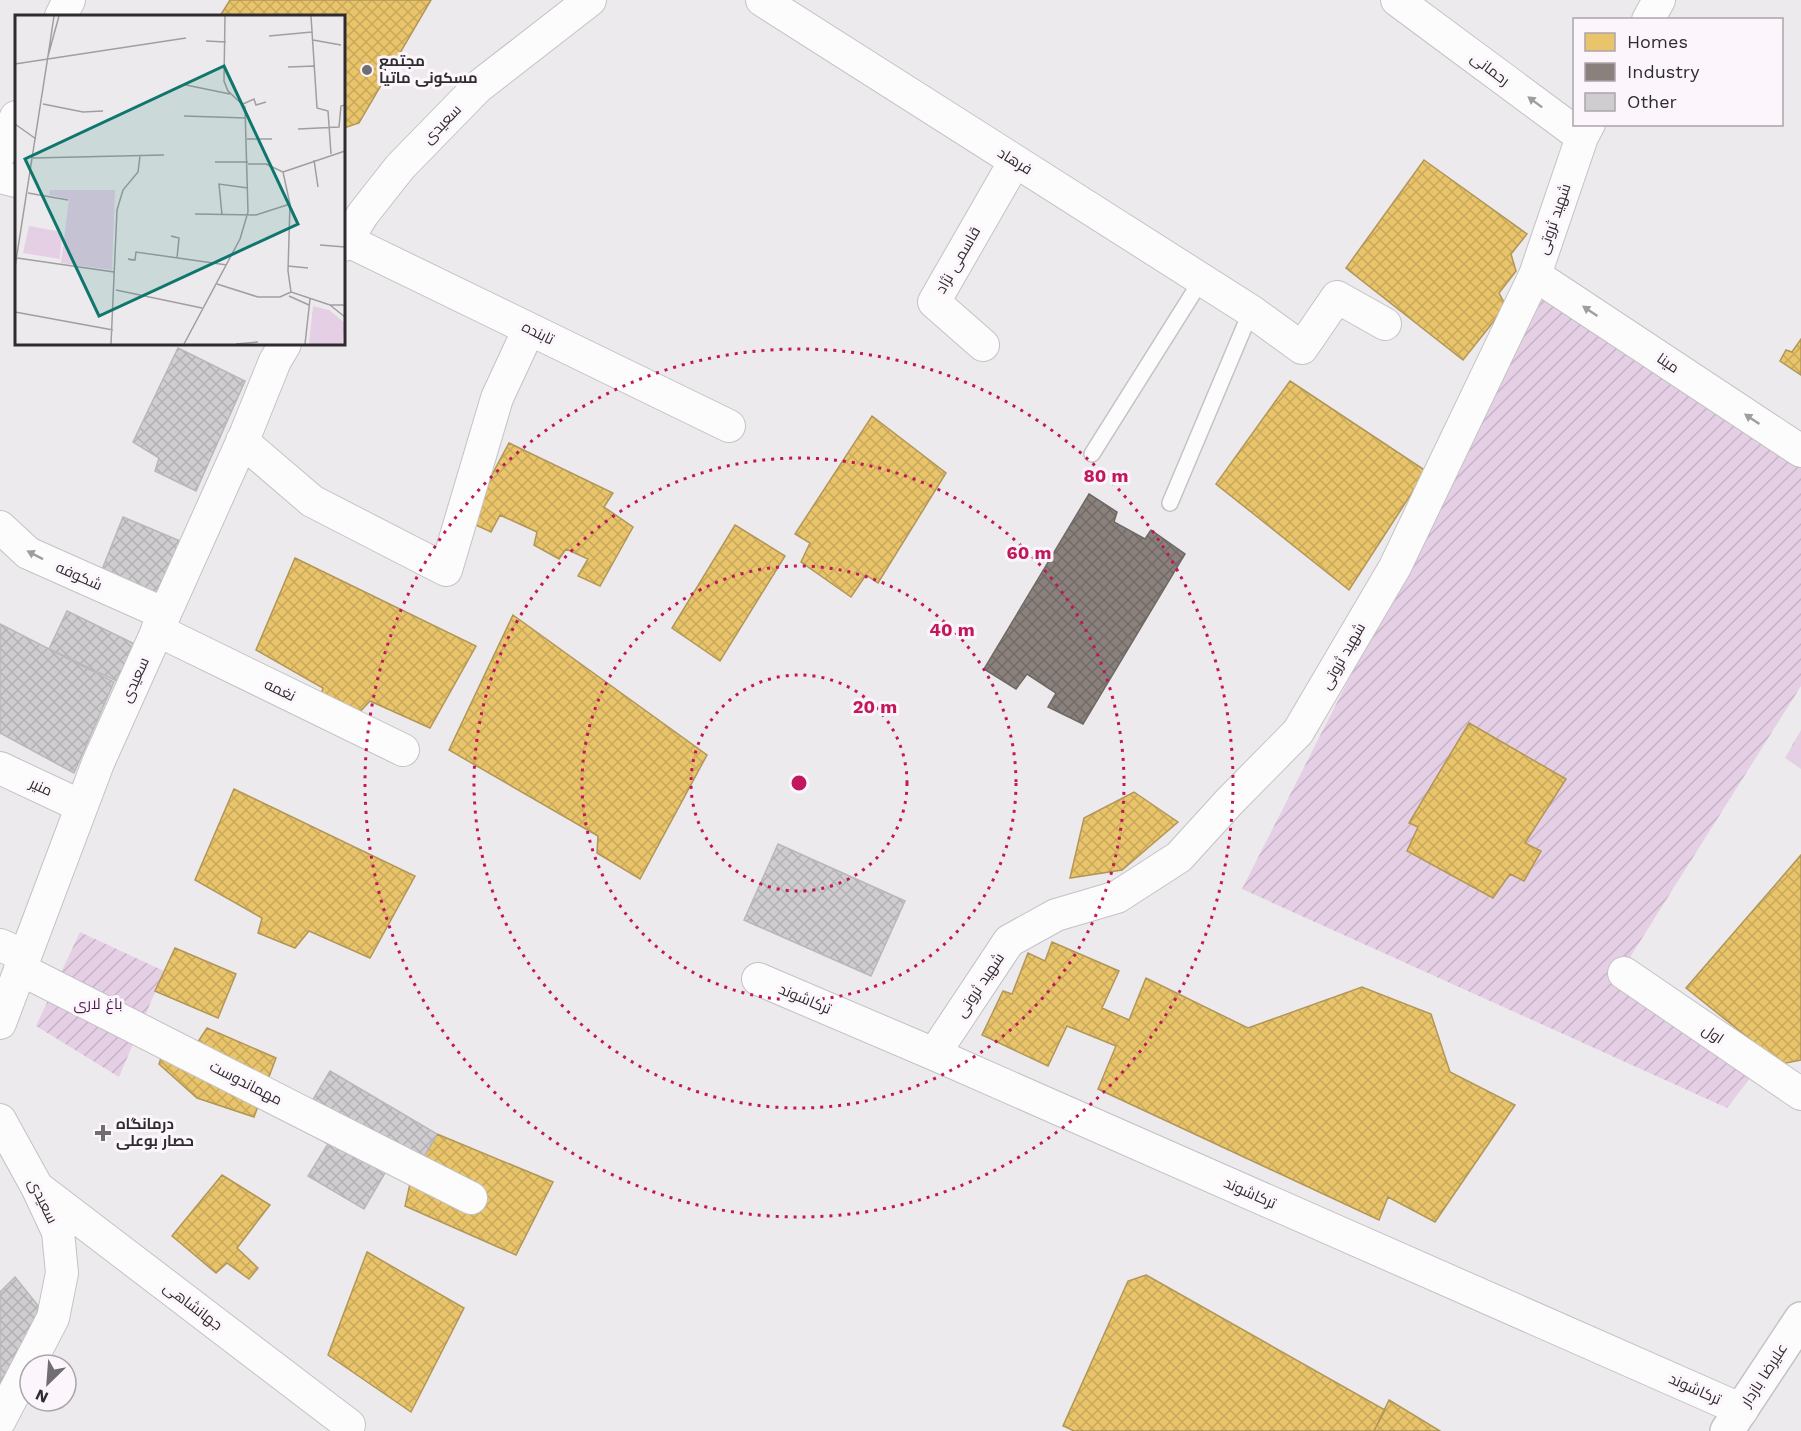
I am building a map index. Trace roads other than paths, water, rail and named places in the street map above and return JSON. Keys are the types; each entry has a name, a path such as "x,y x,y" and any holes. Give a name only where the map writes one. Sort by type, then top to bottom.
{"main road":[{"name":"علیرضا بازدار","path":"1734,1420 1801,1319"}],"street":[{"path":"62,15 69,0"},
{"name":"سعیدی","path":"345,240 400,167 478,87 590,0"},
{"name":"فرهاد","path":"762,0 1202,279 1259,316 1302,348 1337,297"},
{"name":"رحمانی","path":"1397,0 1573,122"},
{"path":"1649,18 1659,0"},
{"path":"0,153 15,119"},
{"name":"شهید ثروتی","path":"934,1054 1009,941 1056,915 1117,897 1179,857 1298,732 1395,567 1535,275 1586,131"},
{"name":"قاسمی نژاد","path":"983,345 934,302 1015,161"},
{"path":"0,177 15,181"},
{"name":"تابنده","path":"345,241 729,426"},
{"name":"مینا","path":"1535,275 1801,451"},
{"path":"242,441 312,501 446,570 497,398 529,329"},
{"name":"سعیدی","path":"0,1023 15,956 275,361 284,345"},
{"name":"شکوفه","path":"0,527 28,553 161,622"},
{"name":"نغمه","path":"161,622 403,750"},
{"name":"منیر","path":"0,768 81,806"},
{"name":"مهماندوست","path":"15,956 471,1198"},
{"name":"اول","path":"1624,973 1801,1094"},
{"name":"ترکاشوند","path":"758,979 934,1054 1734,1420"},
{"name":"سعیدی","path":"0,1120 37,1187 58,1232 62,1273 53,1318 0,1420"},
{"name":"جهانشاهی","path":"37,1187 349,1425"}],"lane":[{"path":"1092,454 1202,279"},
{"path":"1170,503 1259,316"}],"place":[{"name":"مجتمع مسکونی ماتیا","path":"367,70"},
{"name":"درمانگاه حصار بوعلی","path":"103,1133"}],"park label":[{"name":"باغ لاری","path":"98,1004"}]}
